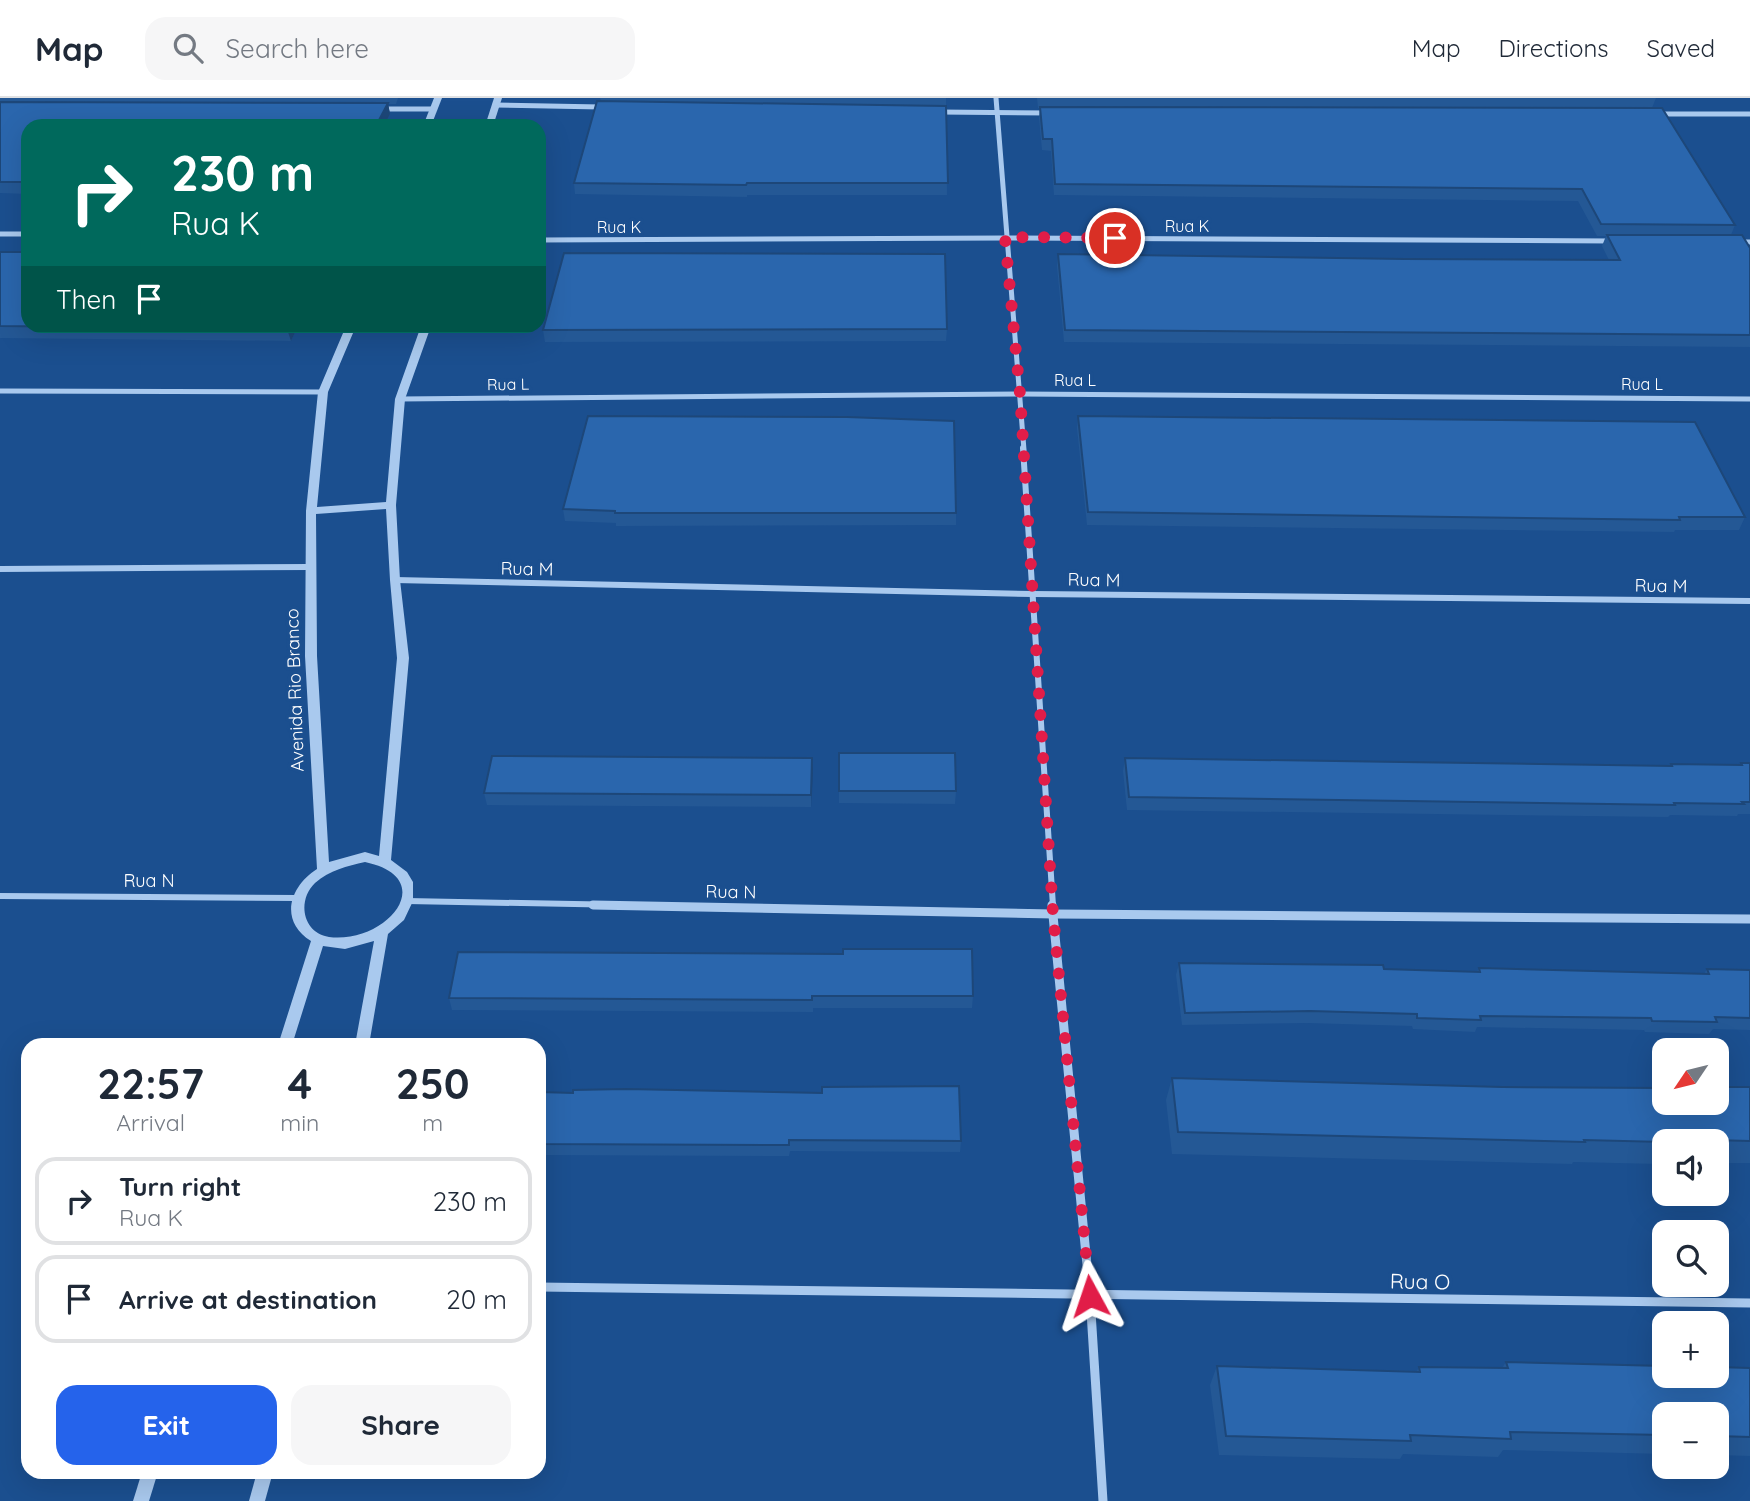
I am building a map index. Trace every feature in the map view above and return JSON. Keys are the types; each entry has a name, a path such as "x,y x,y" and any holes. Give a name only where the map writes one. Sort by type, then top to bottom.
{"street":[{"path":"429,119 438,98"},
{"path":"996,98 1005,237 1020,394 1053,914 1090,1296 1102,1501"},
{"path":"491,119 496,102 606,107"},
{"path":"380,110 433,109"},
{"path":"927,112 1053,113"},
{"path":"1652,114 1750,114"},
{"path":"0,234 21,234"},
{"name":"Rua K","path":"546,240 1005,237 1626,241"},
{"path":"1722,242 1750,242"},
{"name":"Avenida Rio Branco","path":"323,868 311,656 311,511 324,392 348,333"},
{"path":"385,860 404,658 395,580 391,505 400,399 424,333"},
{"path":"0,391 324,392"},
{"name":"Rua L","path":"400,399 1020,394 1750,399"},
{"path":"311,511 391,505"},
{"path":"0,569 310,567"},
{"name":"Rua M","path":"395,580 1032,594 1750,601"},
{"path":"365,857 385,860 400,870 407,885 407,901 398,918 382,932 362,941 339,944 318,940 303,930 296,915 297,898 307,882 323,868 343,860 365,857"},
{"name":"Rua N","path":"0,896 297,898"},
{"name":"Rua N","path":"407,901 1053,914 1750,919"},
{"path":"363,1038 382,932"},
{"path":"287,1038 318,940"},
{"name":"Rua O","path":"546,1287 1750,1303"},
{"path":"141,1501 148,1479"},
{"path":"257,1501 263,1479"}],"building":[{"path":"597,101 946,106 948,183 574,183"},
{"path":"0,102 388,103 380,119 21,119 21,182 0,182"},
{"path":"1040,107 1662,108 1735,225 1601,224 1582,189 1055,184 1052,139 1043,139"},
{"path":"1607,235 1742,235 1750,248 1750,335 1065,330 1058,254 1620,260"},
{"path":"0,252 21,252 21,326 0,326"},
{"path":"564,253 945,254 947,329 546,330 546,319"},
{"path":"588,416 847,417 954,421 956,513 615,513 563,509"},
{"path":"1078,416 1695,422 1745,517 1679,517 1680,520 1088,512"},
{"path":"839,753 955,753 956,791 839,791"},
{"path":"492,756 812,758 811,795 484,793"},
{"path":"1125,758 1672,766 1671,764 1750,763 1750,802 1674,803 1675,805 1129,797"},
{"path":"843,949 972,949 973,996 812,996 812,1000 449,998 458,952 843,954"},
{"path":"1179,963 1383,965 1384,969 1480,972 1479,968 1709,974 1707,969 1750,970 1750,1018 1715,1017 1717,1022 1652,1021 1651,1018 1480,1016 1481,1020 1417,1018 1417,1014 1310,1011 1185,1013"},
{"path":"1172,1078 1502,1087 1652,1088 1652,1115 1729,1115 1729,1087 1750,1087 1750,1141 1729,1140 1729,1129 1652,1129 1652,1142 1178,1132"},
{"path":"959,1086 961,1141 789,1140 789,1145 546,1144 546,1092 626,1089 822,1093 822,1087"},
{"path":"1506,1362 1652,1366 1652,1388 1729,1388 1729,1367 1750,1368 1750,1437 1729,1436 1729,1402 1652,1402 1652,1435 1510,1432 1511,1439 1410,1435 1411,1441 1226,1436 1217,1366 1420,1372 1419,1367 1508,1368"}],"route":[{"path":"1090,1296 1053,914 1020,394 1005,237 1115,238"}]}
